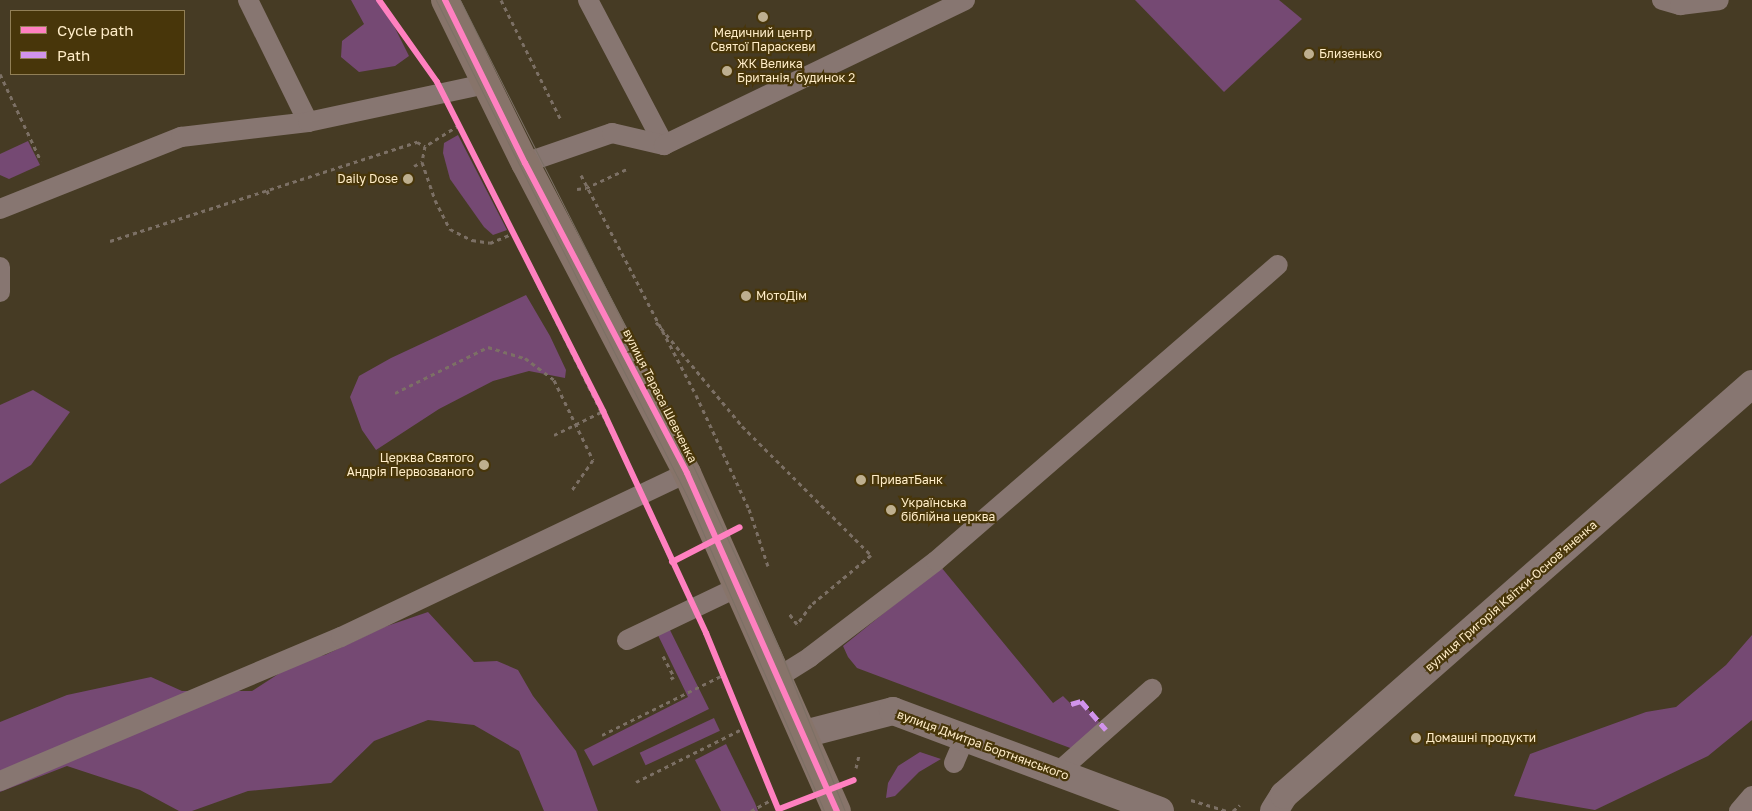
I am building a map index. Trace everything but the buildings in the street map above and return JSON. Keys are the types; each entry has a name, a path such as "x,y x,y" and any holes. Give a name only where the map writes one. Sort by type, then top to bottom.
{"main road":[{"name":"вулиця Тараса Шевченка","path":"445,0 525,163 687,473 832,801"}],"street":[{"name":"вулиця Григорія Квітки-Основʼяненка","path":"1274,811 1284,795 1752,384"},
{"name":"вулиця Дмитра Бортнянського","path":"804,734 893,711 959,751 1057,773 1160,811"}],"lane":[{"path":"248,0 308,122"},
{"path":"588,0 664,145"},
{"path":"525,163 612,133 664,145 965,0"},
{"path":"1662,0 1680,5 1719,0"},
{"path":"0,209 181,137 308,122 442,91 486,84"},
{"path":"777,678 810,657 936,561 1278,265"},
{"path":"0,267 0,292"},
{"path":"0,781 341,637 640,493 687,473"},
{"path":"627,640 693,606 738,587"},
{"path":"1057,773 1152,689"},
{"path":"1739,811 1752,796"}],"path":[{"path":"379,0 442,91 603,411 706,633 779,810 832,801"},
{"path":"501,0 563,123 586,188 696,395 749,509 771,576"},
{"path":"459,125 425,146 422,162 435,200 450,229 472,240 490,243 514,233"},
{"path":"110,241 417,142 425,146"},
{"path":"414,166 422,162"},
{"path":"268,190 269,196"},
{"path":"656,322 742,426 871,555 811,605 797,624 786,610"},
{"path":"395,393 488,347 525,358 554,380 593,460 574,491 565,495"},
{"path":"554,435 603,411"},
{"path":"672,562 717,538"},
{"path":"697,636 706,633"},
{"path":"661,652 674,677 668,680"},
{"path":"602,734 723,675"},
{"path":"636,782 744,728"},
{"path":"751,811 773,799"}],"shaded area":[{"path":"351,0 381,0 409,56 395,66 359,72 341,57 342,41 364,24"},
{"path":"1135,0 1279,0 1302,19 1224,92"},
{"path":"458,135 507,230 493,235 484,227 450,179 443,153 444,143"},
{"path":"28,141 40,165 9,179 0,175 0,154"},
{"path":"526,295 550,336 566,370 565,378 529,371 493,381 439,409 376,450 362,430 350,397 359,376 391,358"},
{"path":"33,390 70,412 31,465 0,484 0,405"},
{"path":"941,567 1053,703 1063,696 1071,704 1081,701 1106,730 1081,752 857,668 848,657 843,646"},
{"path":"428,612 474,662 497,661 518,670 533,696 576,751 598,811 544,811 519,751 474,725 428,720 374,741 331,783 248,791 192,811 179,811 140,790 67,766 0,792 0,722 67,695 151,677 182,691 252,691 300,660 325,655 384,627"},
{"path":"667,624 709,709 593,766 584,750 688,697 655,629"},
{"path":"1752,635 1752,720 1708,756 1595,810 1514,796 1530,754 1646,712 1676,707 1726,665"},
{"path":"714,718 720,731 646,765 640,753"},
{"path":"726,744 758,811 721,811 695,760"},
{"path":"920,752 941,759 919,772 895,796 886,798 888,783 898,766"}],"tram line":[{"path":"436,0 688,498 824,811"},
{"path":"460,0 665,406 779,648 845,811"}],"marked path":[{"path":"1071,704 1081,701 1106,730"}],"cycle path":[{"path":"379,0 437,82 603,411 706,633 779,811"},
{"path":"445,0 525,163 687,473 837,811"},
{"path":"672,562 740,527"},
{"path":"779,809 854,780"}],"place":[{"name":"Медичний центр Святої Параскеви","path":"763,17"},
{"name":"Близенько","path":"1309,54"},
{"name":"ЖК Велика Британія, будинок 2","path":"727,71"},
{"name":"Daily Dose","path":"408,179"},
{"name":"МотоДім","path":"746,296"},
{"name":"Церква Святого Андрія Первозваного","path":"484,465"},
{"name":"ПриватБанк","path":"861,480"},
{"name":"Українська біблійна церква","path":"891,510"},
{"name":"Домашні продукти","path":"1416,738"}]}
